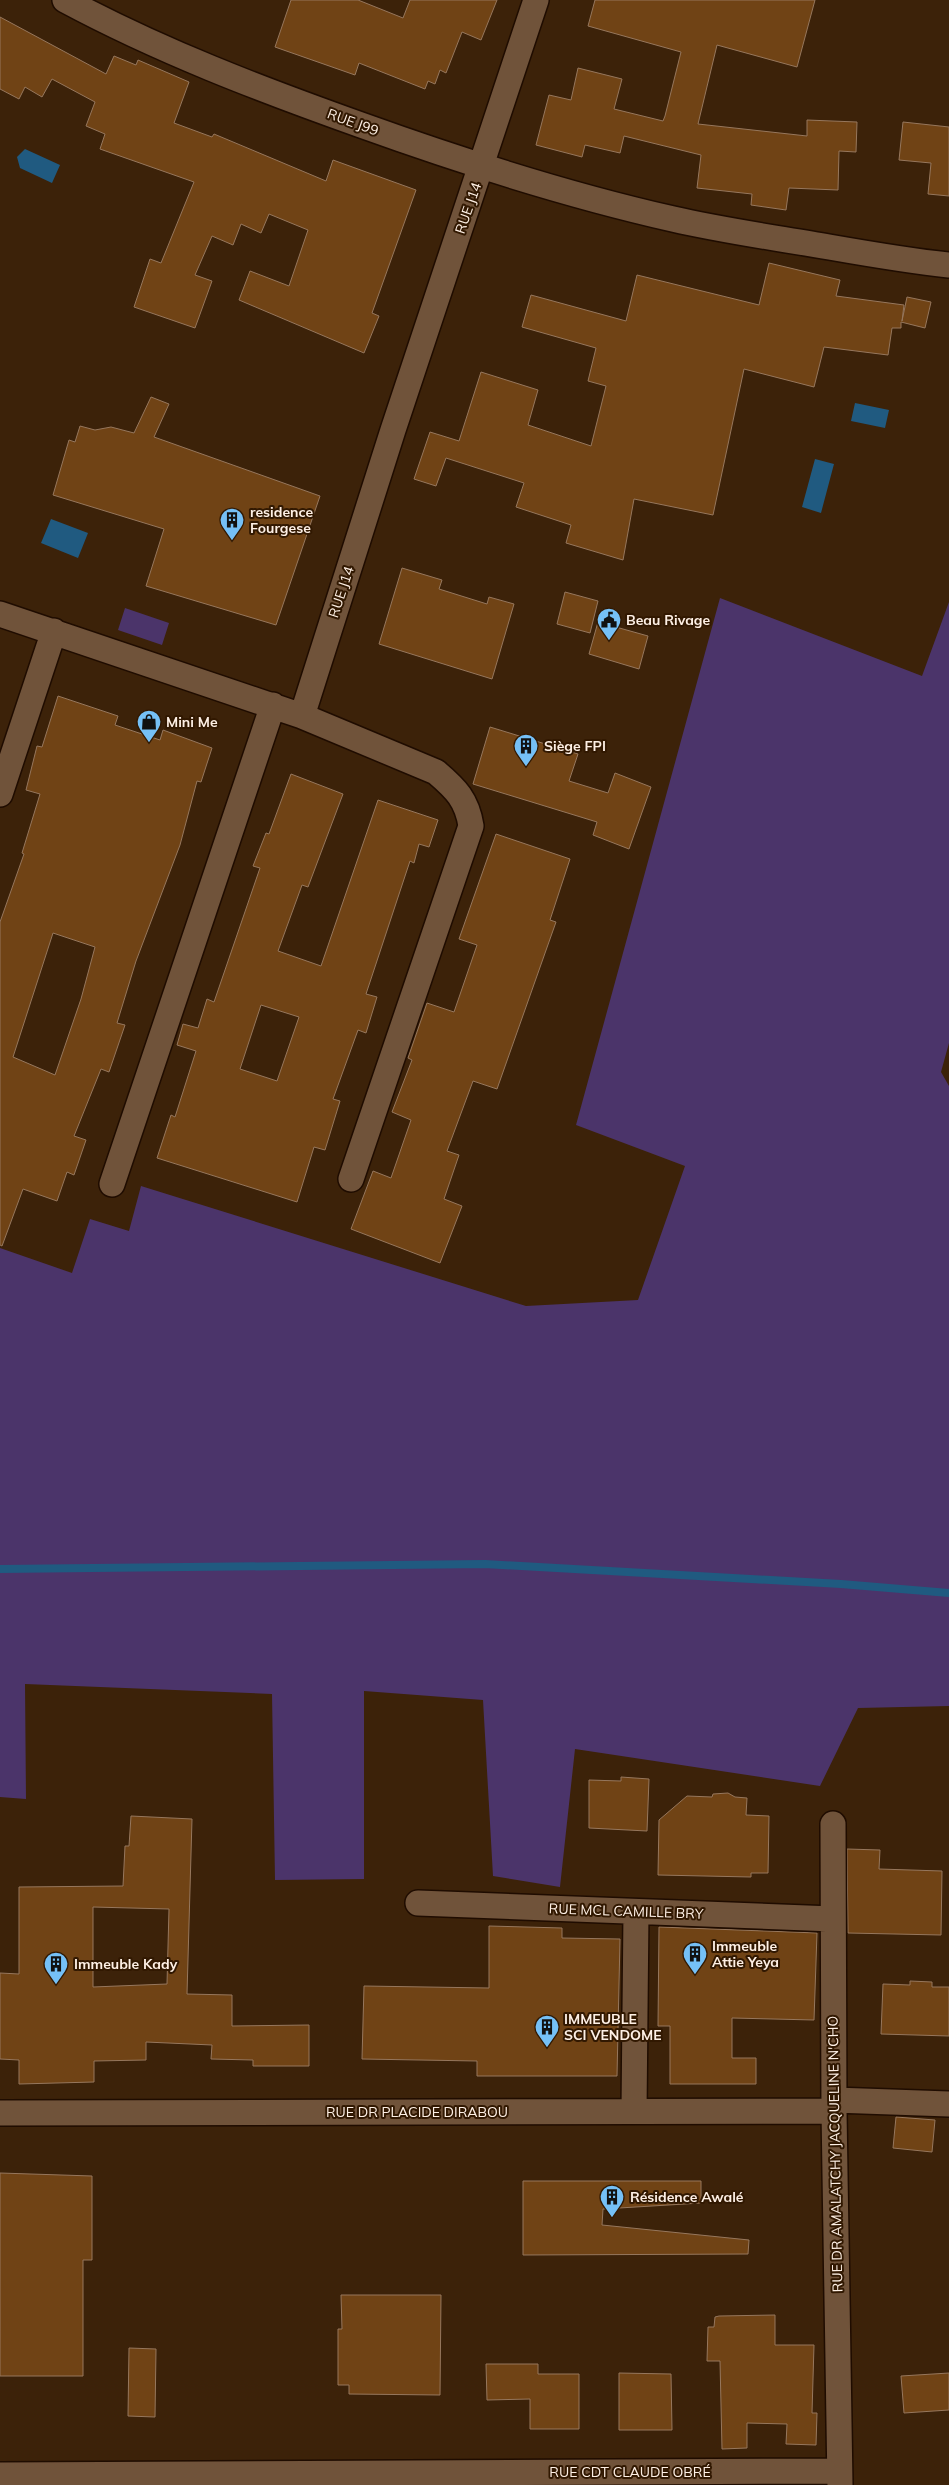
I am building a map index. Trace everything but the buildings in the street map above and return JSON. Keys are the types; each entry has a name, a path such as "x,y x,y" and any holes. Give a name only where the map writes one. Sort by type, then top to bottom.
{"street":[{"name":"RUE J99","path":"66,0 169,51 230,77 482,167 533,183 674,219 905,261 949,266"},
{"path":"482,167 536,0"},
{"name":"RUE J14","path":"302,716 390,440 482,167"},
{"path":"0,614 302,716 436,772 453,787 467,806 471,826 351,1178"},
{"path":"0,794 54,631"},
{"path":"112,1184 272,705"},
{"name":"RUE DR AMALATCHY JACQUELINE N'CHO","path":"833,1824 834,2106 840,2478"},
{"name":"RUE MCL CAMILLE BRY","path":"418,1903 833,1919"},
{"path":"634,2112 636,1912"},
{"name":"RUE DR PLACIDE DIRABOU","path":"0,2113 634,2112 949,2104"},
{"name":"RUE CDT CLAUDE OBRÉ","path":"0,2475 840,2478"}],"shaded area":[{"path":"720,598 922,676 949,602 949,1043 941,1072 949,1086 949,1706 858,1708 820,1786 575,1749 560,1887 493,1876 483,1700 364,1691 364,1879 275,1880 272,1694 25,1684 26,1799 0,1797 0,1248 72,1273 90,1219 129,1231 141,1186 526,1306 638,1300 685,1166 576,1125"},
{"path":"125,608 169,623 162,645 118,630"}],"water":[{"path":"25,149 60,165 52,183 20,168 17,157"},
{"path":"855,403 889,410 885,428 851,421"},
{"path":"815,459 834,464 821,513 802,507"},
{"path":"51,519 88,533 78,558 41,543"}],"waterway":[{"path":"0,1569 485,1564 841,1584 949,1593"}],"place":[{"name":"residence Fourgese","path":"232,541"},
{"name":"Beau Rivage","path":"609,641"},
{"name":"Mini Me","path":"149,743"},
{"name":"Siège FPI","path":"526,767"},
{"name":"Immeuble Attie Yeya","path":"695,1975"},
{"name":"Immeuble Kady","path":"56,1985"},
{"name":"IMMEUBLE SCI VENDOME","path":"547,2048"},
{"name":"Résidence Awalé","path":"612,2218"}]}
